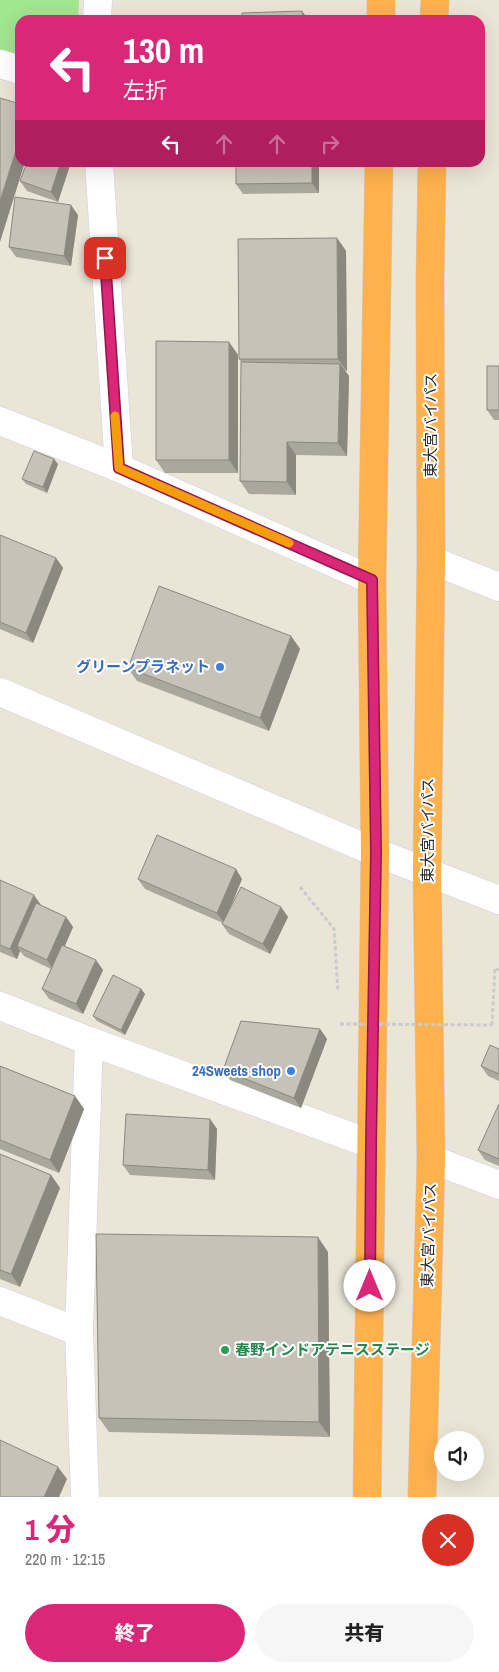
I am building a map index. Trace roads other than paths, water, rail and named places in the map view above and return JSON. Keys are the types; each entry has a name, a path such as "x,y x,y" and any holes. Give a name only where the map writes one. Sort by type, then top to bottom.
{"highway":[{"path":"381,0 381,15"},
{"path":"434,15 435,0"},
{"path":"367,1497 376,852 372,580 379,167"},
{"name":"東大宮バイパス","path":"422,1497 431,1159 427,871 431,560 430,280 432,167"}],"street":[{"path":"97,15 98,0"},
{"path":"0,64 15,68"},
{"path":"99,167 119,468"},
{"path":"0,421 119,468 372,580"},
{"path":"431,560 499,587"},
{"path":"0,692 376,852 499,900"},
{"path":"0,1006 90,1042 371,1144"},
{"path":"85,1497 79,1332 90,1042"},
{"path":"431,1159 499,1185"},
{"path":"0,1301 79,1332"}],"place":[{"name":"グリーンプラネット","path":"220,667"},
{"name":"24Sweets shop","path":"291,1071"},
{"name":"春野インドアテニスステージ","path":"225,1350"}]}
